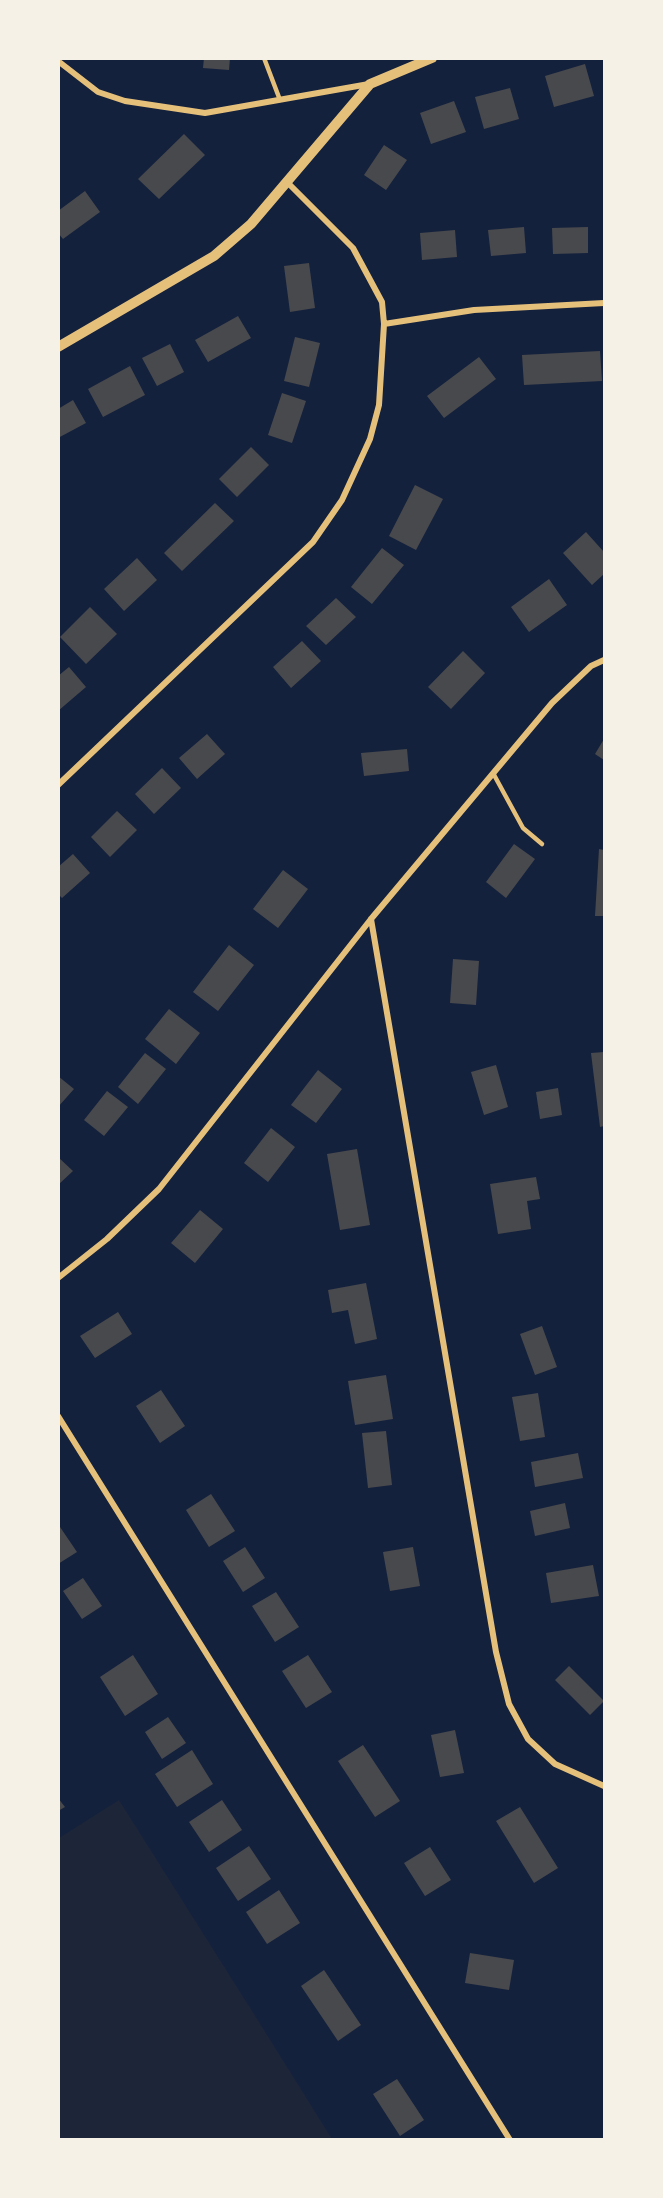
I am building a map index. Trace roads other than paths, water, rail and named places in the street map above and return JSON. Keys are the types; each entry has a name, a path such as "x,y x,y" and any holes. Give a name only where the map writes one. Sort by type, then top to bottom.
{"street":[{"path":"58,61 98,92 125,101 205,113 370,84 432,59"},
{"path":"58,347 214,256 251,225 370,84"},
{"path":"58,785 313,542 342,500 370,439 379,405 384,324 382,302 353,248 287,182"},
{"path":"384,324 474,310 604,303"},
{"path":"58,1278 107,1239 159,1189 371,919 493,773 552,703 591,666 604,660"},
{"path":"371,919 496,1653 509,1704 528,1739 555,1764 604,1786"},
{"path":"58,1416 510,2139"}],"lane":[{"path":"264,58 280,100"},
{"path":"493,773 524,828 542,844"}]}
